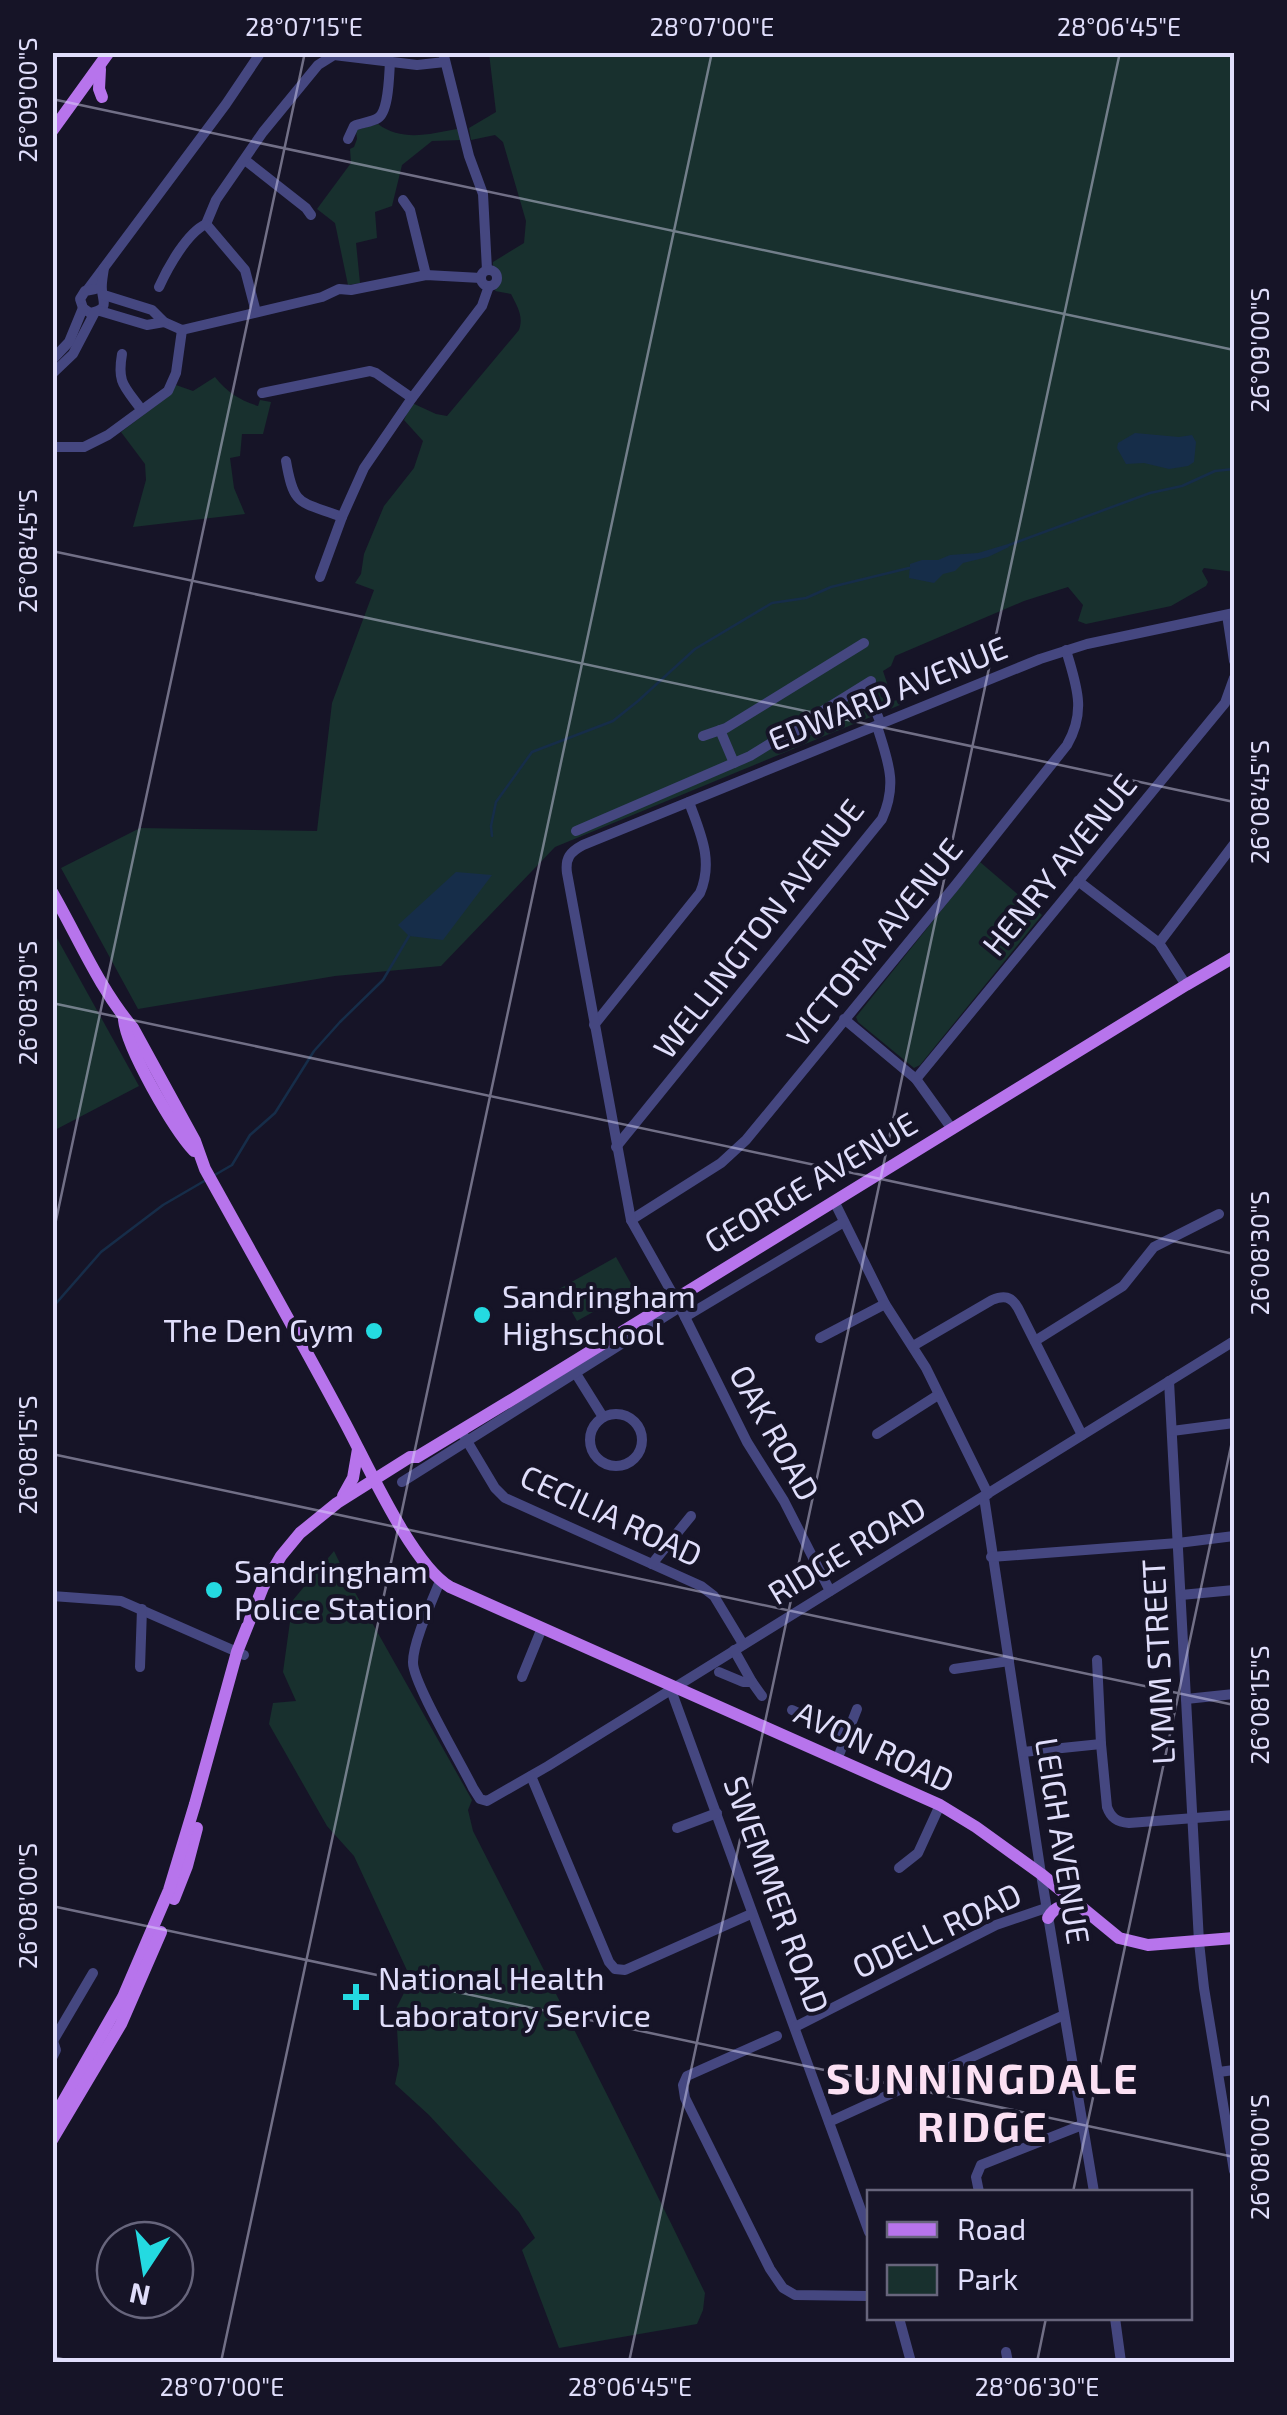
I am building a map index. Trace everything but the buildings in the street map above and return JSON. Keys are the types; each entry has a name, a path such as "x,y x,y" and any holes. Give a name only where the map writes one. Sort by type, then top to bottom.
{"main road":[{"path":"52,119 110,52"},
{"path":"100,60 102,97"},
{"path":"52,131 100,60"},
{"path":"52,892 124,1017 126,1032 147,1076 180,1133 199,1155 416,1552 440,1581 673,1688"},
{"name":"GEORGE AVENUE","path":"377,1482 410,1457 464,1436 680,1308 834,1201 1234,957"},
{"path":"359,1449 374,1459 399,1464"},
{"path":"338,1503 353,1478 359,1449"},
{"name":"GEORGE AVENUE","path":"377,1482 414,1464 417,1456"},
{"path":"52,2121 123,1998 169,1890 254,1606 281,1556 300,1532 338,1503 377,1482"},
{"path":"240,1653 287,1558 304,1537 377,1482"},
{"name":"AVON ROAD","path":"673,1688 940,1805 1041,1874 1115,1936 1148,1945 1234,1938"},
{"path":"1047,1913 1078,1906"},
{"path":"52,2140 66,2100"}],"street":[{"path":"160,287 167,270 195,232 206,224 216,200 263,132 318,66 334,54 417,65 444,57 469,156 483,194 482,306 364,468 320,577"},
{"path":"52,360 69,342 82,308 80,299 258,56"},
{"path":"348,139 354,126 382,114 390,62"},
{"path":"245,160 312,215"},
{"path":"402,200 410,210 426,275"},
{"path":"206,224 245,270 256,312"},
{"path":"52,374 77,349 104,306 104,267"},
{"path":"88,289 152,310 164,322 182,330 426,275 485,278"},
{"path":"119,316 124,302"},
{"path":"82,308 147,325 164,322"},
{"path":"52,448 84,447 160,398 173,384 182,330"},
{"path":"122,354 119,376 141,409"},
{"path":"262,393 370,371 412,398"},
{"path":"286,461 295,496 342,517"},
{"path":"1230,614 1234,661"},
{"name":"EDWARD AVENUE","path":"570,854 583,845 1026,664 1066,650 1230,614"},
{"path":"703,736 720,730 864,643"},
{"name":"VICTORIA AVENUE","path":"631,1220 729,1156 763,1120 1067,745 1076,727 1080,695 1066,650"},
{"name":"HENRY AVENUE","path":"916,1080 1225,703 1234,678"},
{"path":"813,724 871,682"},
{"path":"576,831 868,701 873,704 879,725"},
{"name":"WELLINGTON AVENUE","path":"616,1147 882,819 892,780 879,725"},
{"path":"720,730 734,762"},
{"path":"594,1025 693,904 705,882 707,854 689,802"},
{"path":"1159,943 1234,844"},
{"name":"OAK ROAD","path":"570,854 567,873 631,1220 830,1591"},
{"path":"1078,881 1159,943 1186,985"},
{"path":"844,1019 916,1080 952,1130"},
{"name":"LEIGH AVENUE","path":"834,1201 885,1304 938,1394 986,1496 991,1557 1094,2190"},
{"path":"1035,1341 1123,1286 1154,1247 1218,1214"},
{"name":"GEORGE AVENUE","path":"680,1308 844,1222"},
{"path":"913,1346 1001,1296 1008,1297 1015,1303 1082,1436"},
{"path":"820,1338 885,1304"},
{"name":"RIDGE ROAD","path":"440,1581 413,1666 473,1788 480,1799 489,1800 1234,1341"},
{"path":"573,1368 603,1417"},
{"name":"LYMM STREET","path":"1170,1380 1199,1942 1234,2171"},
{"path":"877,1434 938,1394"},
{"path":"628,1416 640,1428 638,1453 626,1464 608,1465 594,1455 590,1438 596,1422 603,1417 628,1416"},
{"path":"1172,1430 1234,1423"},
{"name":"GEORGE AVENUE","path":"402,1482 464,1436"},
{"name":"CECILIA ROAD","path":"464,1436 505,1498 708,1590 762,1696"},
{"path":"652,1564 691,1516"},
{"path":"991,1557 1234,1536"},
{"path":"1182,1595 1234,1590"},
{"path":"52,1596 121,1601 240,1653"},
{"path":"140,1667 142,1610"},
{"path":"522,1677 542,1628"},
{"path":"1097,1660 1101,1744 1110,1815 1129,1824 1234,1816"},
{"path":"954,1669 1009,1661"},
{"path":"719,1672 752,1682"},
{"name":"SWEMMER ROAD","path":"673,1688 752,1914 865,2208"},
{"path":"1186,1698 1234,1694"},
{"path":"838,1760 858,1709"},
{"path":"792,1710 847,1735"},
{"path":"1023,1752 1101,1744"},
{"path":"531,1776 614,1969 625,1970 752,1914"},
{"path":"898,1868 918,1853 940,1805"},
{"path":"677,1828 716,1813"},
{"name":"ODELL ROAD","path":"795,2028 996,1925 1047,1913"},
{"path":"52,2058 56,2050 53,2041 94,1974"},
{"path":"829,2122 1064,2015"},
{"path":"776,2036 687,2076 683,2086 686,2098 779,2284 800,2296 867,2296"},
{"path":"1220,2072 1234,2070"},
{"path":"52,2088 66,2100"},
{"path":"979,2190 976,2177 982,2165 1082,2125"},
{"path":"900,2320 911,2362"},
{"path":"1115,2320 1121,2362"}],"green space":[{"path":"489,53 1234,53 1234,572 1204,568 1206,586 1171,606 1086,624 1078,621 1083,605 1068,587 1024,601 895,656 891,666 883,671 888,686 879,690 881,697 899,700 900,705 555,847 441,966 335,976 138,1009 61,868 140,828 317,831 332,703 374,590 355,583 384,506 414,468 423,441 404,420 412,403 447,416 519,330 520,316 511,294 495,291 500,278 493,262 524,243 526,221 503,142 495,135 471,140 469,128 496,112"},
{"path":"378,124 406,135 457,129 462,140 432,141 402,165 392,206 375,212 377,238 356,243 360,283 348,285 335,223 317,209 351,163 350,149 357,139 356,130"},
{"path":"215,377 245,401 258,406 260,400 271,402 263,434 242,434 240,456 230,458 234,488 245,514 133,527 146,480 145,464 121,432 166,398 176,385 193,391"},
{"path":"980,862 1042,915 914,1068 856,1017"},
{"path":"53,931 139,1086 52,1131"},
{"path":"616,1257 634,1289 577,1321 559,1289"},
{"path":"334,1551 472,1800 468,1810 473,1831 705,2293 697,2324 559,2348 522,2250 535,2238 519,2212 395,2084 399,2065 396,2009 411,1979 354,1856 327,1826 269,1724 273,1703 296,1701 283,1672 293,1600"}],"water":[{"path":"1135,433 1192,435 1196,442 1194,462 1169,469 1144,463 1126,464 1118,443"},
{"path":"1008,544 1009,547 988,557 963,563 934,583 909,578 910,564"},
{"path":"456,872 492,875 443,940 409,936 398,925"}],"waterway":[{"path":"1009,545 1215,471 1234,469"},
{"path":"492,836 496,802 532,752 613,721 695,649 772,603 806,598 831,587 909,568"},
{"path":"213,1176 232,1165 250,1135 275,1113 314,1051 383,980 409,936"},
{"path":"52,1308 101,1252 163,1205 206,1180"}],"place":[{"name":"Sandringham Highschool","path":"482,1315"},
{"name":"The Den Gym","path":"374,1331"},
{"name":"Sandringham Police Station","path":"214,1590"},
{"name":"National Health Laboratory Service","path":"356,1997"}],"district":[{"name":"SUNNINGDALE RIDGE","path":"983,2103"}]}
